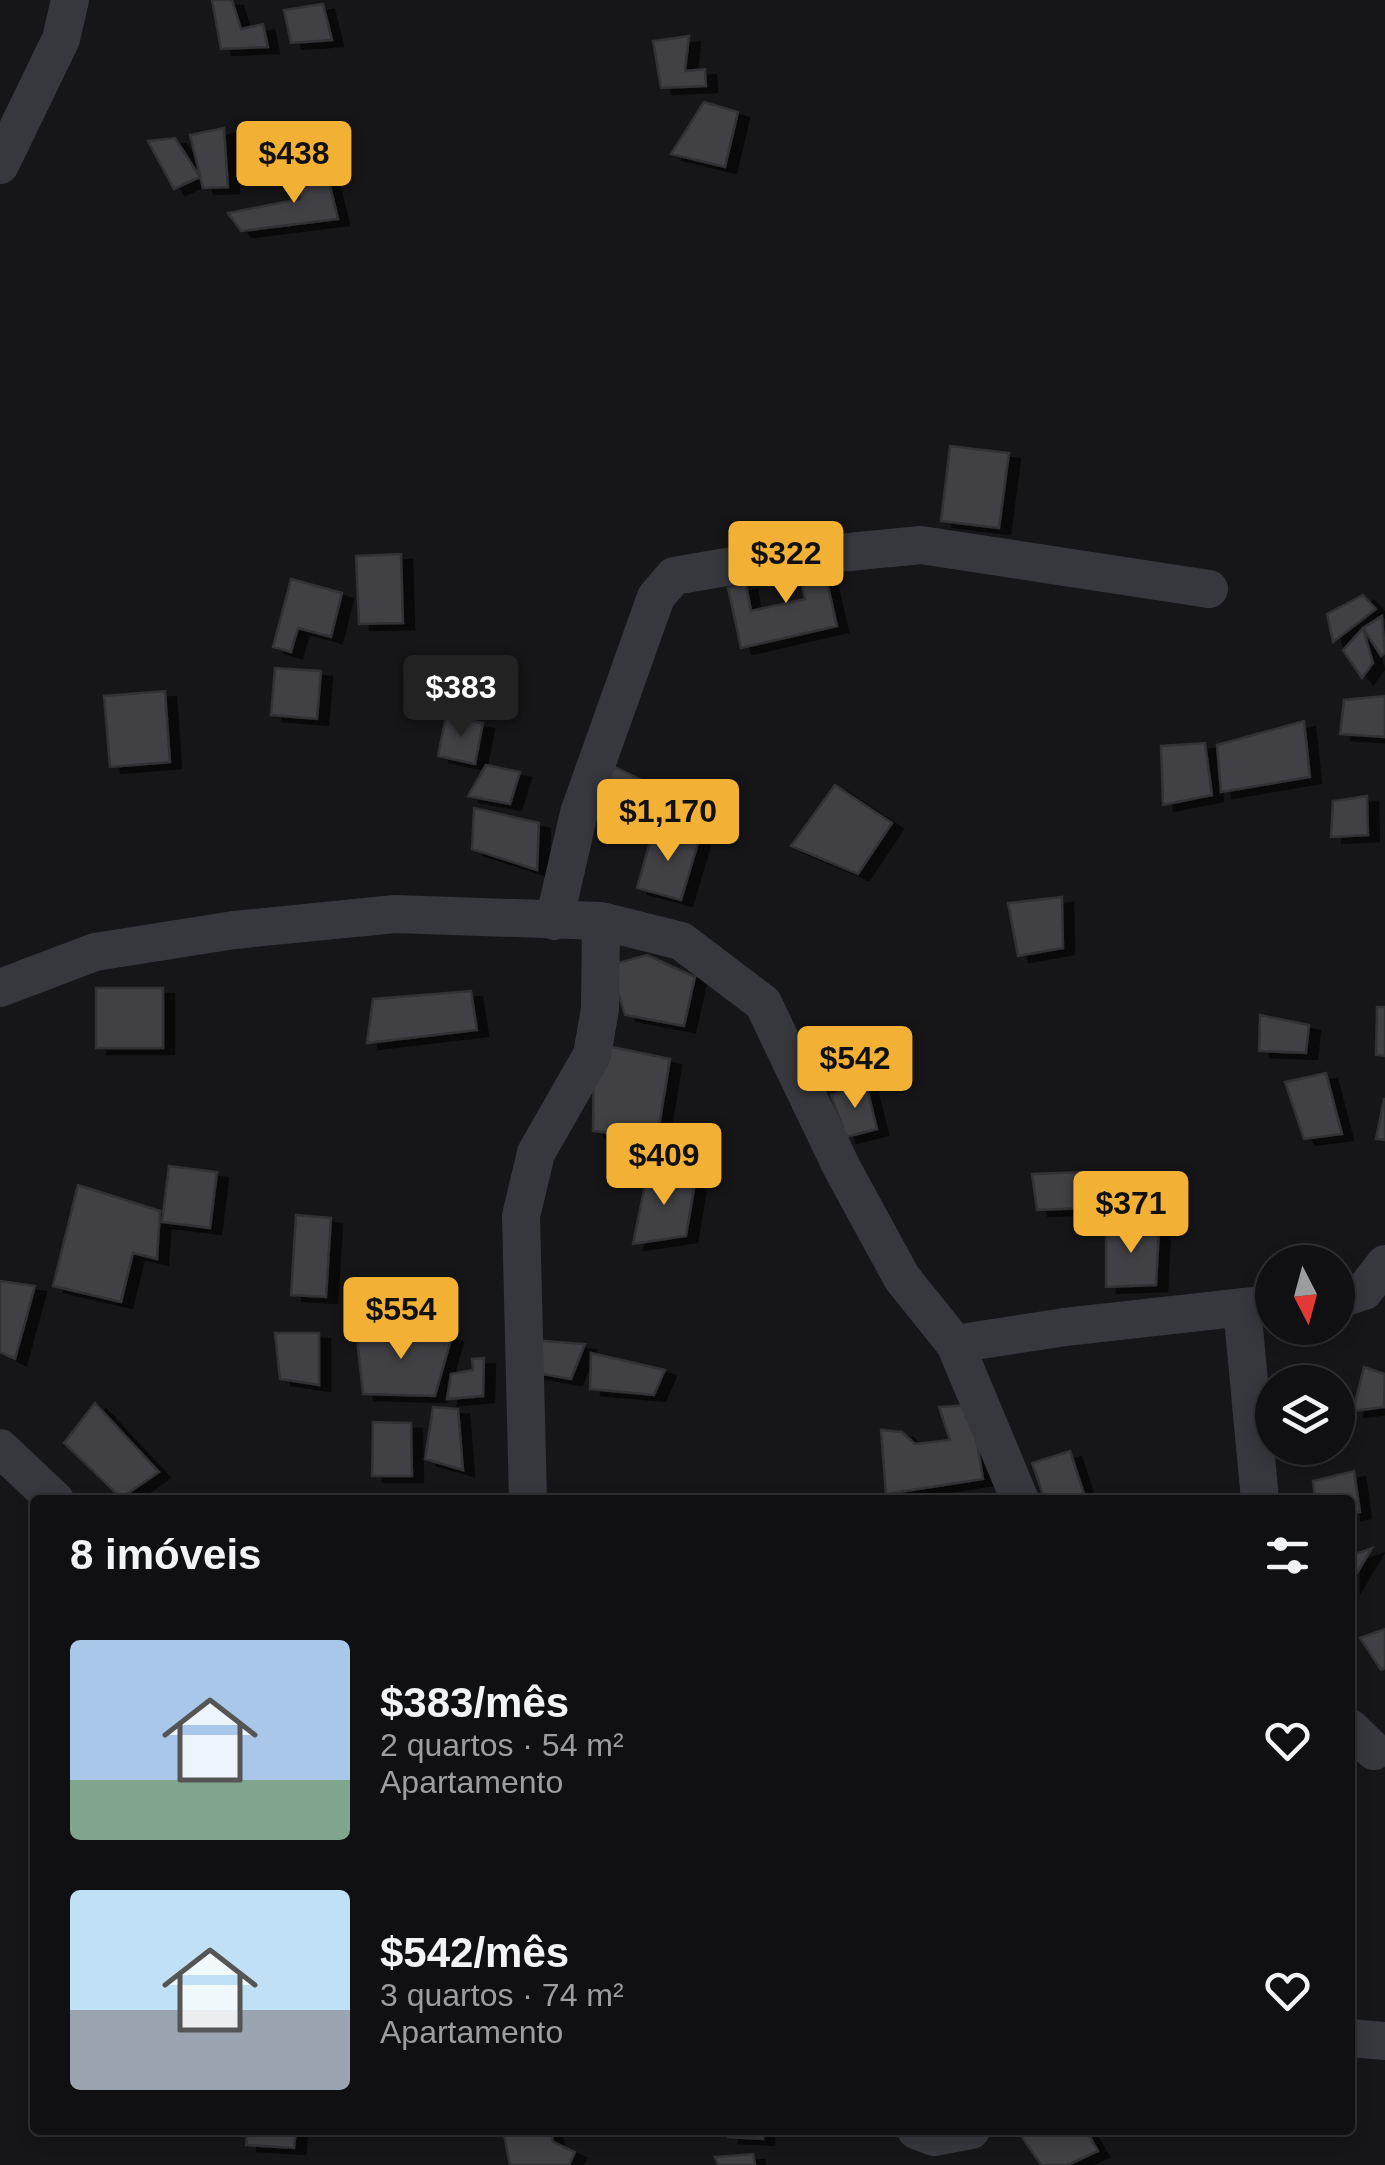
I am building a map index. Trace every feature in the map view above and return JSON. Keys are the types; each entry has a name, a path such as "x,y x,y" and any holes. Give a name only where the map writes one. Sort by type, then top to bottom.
{"street":[{"path":"0,165 61,39 70,0"},
{"path":"554,921 579,813 656,597 674,576 767,560 921,544 1209,589"},
{"path":"0,988 95,952 234,930 395,914 601,921 681,941 762,1003 842,1168 902,1278 955,1344 1018,1495"},
{"path":"528,1495 521,1216 536,1152 592,1055 600,1009 601,921"},
{"path":"1355,1294 1364,1292 1385,1264"},
{"path":"955,1344 1255,1306"},
{"path":"1258,1345 1260,1495"},
{"path":"2,1459 48,1495"},
{"path":"1355,2038 1385,2041"}],"building":[{"path":"212,0 232,0 241,29 263,24 268,47 221,49"},
{"path":"323,4 332,40 291,43 284,10"},
{"path":"689,36 685,71 705,69 706,86 661,88 653,41"},
{"path":"704,102 738,112 725,167 671,154"},
{"path":"224,128 228,187 203,188 190,135"},
{"path":"175,138 200,177 174,189 148,141"},
{"path":"326,169 338,219 241,231 228,213 300,199 301,172"},
{"path":"950,446 1009,453 999,528 941,521"},
{"path":"401,554 403,623 359,624 356,556"},
{"path":"821,556 837,626 741,648 728,588 746,584 751,611 805,599 801,579 770,586 766,569"},
{"path":"291,579 342,593 331,637 298,628 291,652 273,647"},
{"path":"1363,595 1376,609 1333,642 1327,614"},
{"path":"1382,616 1385,653 1381,656 1363,628"},
{"path":"1363,628 1373,663 1362,678 1343,650"},
{"path":"275,668 321,671 317,719 271,715"},
{"path":"165,691 170,762 110,767 104,696"},
{"path":"1385,696 1385,737 1340,734 1344,700"},
{"path":"446,716 483,723 475,764 438,756"},
{"path":"1304,721 1310,777 1221,792 1217,745"},
{"path":"1205,743 1212,795 1163,805 1161,746"},
{"path":"486,765 520,772 510,804 468,796"},
{"path":"613,766 650,784 633,822 594,814"},
{"path":"835,785 892,823 858,874 791,846"},
{"path":"1367,796 1368,835 1331,837 1333,801"},
{"path":"474,808 539,823 537,870 472,849"},
{"path":"654,828 699,840 681,900 637,888"},
{"path":"1062,897 1063,948 1018,956 1008,903"},
{"path":"647,955 695,977 684,1026 625,1015 610,965"},
{"path":"96,988 163,988 163,1048 96,1048"},
{"path":"471,991 477,1030 367,1043 373,999"},
{"path":"1377,1007 1385,1007 1385,1056 1376,1055"},
{"path":"1260,1015 1309,1025 1306,1053 1259,1051"},
{"path":"594,1043 670,1059 657,1139 593,1131"},
{"path":"1326,1073 1342,1134 1304,1139 1285,1082"},
{"path":"866,1084 877,1129 846,1137 831,1095"},
{"path":"1385,1099 1385,1140 1376,1139"},
{"path":"169,1166 217,1172 210,1228 162,1222"},
{"path":"648,1170 695,1183 686,1236 633,1244"},
{"path":"1085,1172 1086,1208 1037,1210 1032,1174"},
{"path":"78,1185 160,1211 157,1259 133,1253 121,1302 53,1286"},
{"path":"296,1215 331,1218 326,1297 291,1295"},
{"path":"1106,1224 1159,1230 1156,1285 1106,1287"},
{"path":"0,1281 35,1286 15,1359 0,1352"},
{"path":"356,1329 452,1336 435,1396 363,1394"},
{"path":"275,1333 319,1333 319,1385 280,1379"},
{"path":"533,1340 585,1344 571,1379 531,1372"},
{"path":"591,1353 665,1370 654,1395 590,1389"},
{"path":"484,1358 483,1396 447,1399 451,1374 473,1370 472,1359"},
{"path":"1364,1367 1385,1374 1384,1407 1355,1411"},
{"path":"95,1403 159,1472 125,1495 118,1495 64,1443"},
{"path":"971,1405 983,1479 886,1494 881,1430 902,1432 915,1444 950,1440 939,1407"},
{"path":"433,1407 458,1409 463,1470 425,1459"},
{"path":"373,1422 411,1423 412,1476 372,1476"},
{"path":"1070,1451 1084,1495 1043,1495 1032,1463"},
{"path":"1354,1471 1360,1512 1355,1513 1355,1495 1314,1495 1313,1481"},
{"path":"1372,1548 1355,1577 1355,1554"},
{"path":"1385,1629 1385,1668 1381,1670 1360,1638"},
{"path":"247,2135 295,2135 294,2148 246,2145"},
{"path":"504,2135 552,2135 553,2142 575,2152 569,2165 510,2165"},
{"path":"763,2135 763,2139 728,2137"},
{"path":"1021,2135 1089,2135 1098,2151 1068,2165 1041,2165"},
{"path":"753,2154 755,2165 718,2165 715,2157"}]}
